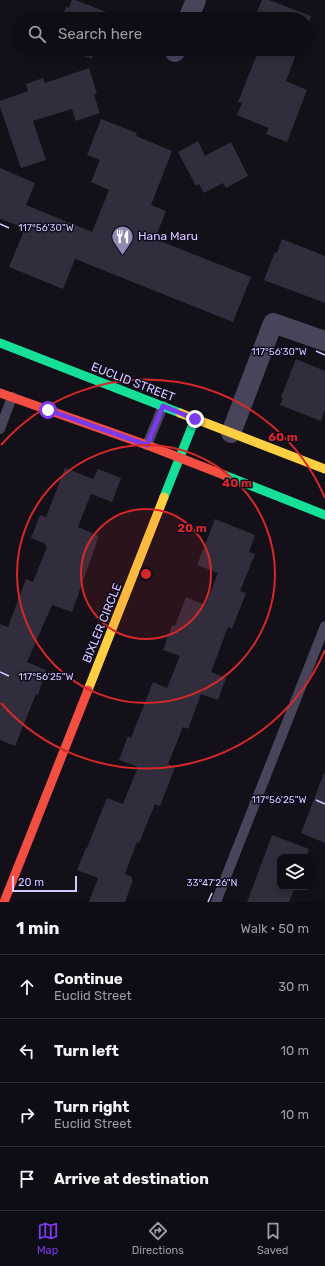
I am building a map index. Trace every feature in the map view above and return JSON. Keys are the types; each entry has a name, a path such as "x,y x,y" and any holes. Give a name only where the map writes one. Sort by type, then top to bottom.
{"main road":[{"name":"EUCLID STREET","path":"0,343 325,469"},
{"path":"0,393 147,445 325,515"},
{"name":"BIXLER CIRCLE","path":"4,902 195,419"}],"street":[{"path":"191,12 196,0"},
{"path":"231,433 273,323 325,341"}],"lane":[{"path":"0,429 12,398"},
{"path":"147,445 163,406"},
{"path":"216,902 325,626"}],"building":[{"path":"72,0 75,0 106,12 64,12 66,7 69,8"},
{"path":"262,0 269,0 300,12 257,12"},
{"path":"84,56 93,56 92,59"},
{"path":"256,56 295,56 286,81 307,90 287,142 266,134 269,128 237,115 242,103 238,102"},
{"path":"89,68 97,94 94,95 100,113 76,121 72,109 33,121 46,160 21,168 0,107 0,101 28,91 26,84 43,78 45,83"},
{"path":"101,119 137,133 136,136 172,151 151,205 166,211 155,239 251,277 233,322 75,259 63,289 9,267 25,228 0,219 0,168 35,183 26,205 92,232 109,190 91,182 100,160 87,155"},
{"path":"198,141 205,156 231,142 248,176 226,188 223,183 204,193 199,184 196,186 178,152"},
{"path":"282,239 325,256 325,303 264,280"},
{"path":"296,359 325,371 325,409 321,421 280,405 283,398 281,397"},
{"path":"65,468 93,479 98,469 121,478 112,502 91,494 78,527 99,536 72,612 52,605 27,662 46,670 38,695 36,694 15,746 0,740 0,624 8,627 26,579 33,582 47,547 45,547 46,544 31,538 40,515 46,517"},
{"path":"215,519 255,535 249,552 255,554 240,591 246,593 232,629 228,627 211,672 226,678 218,700 201,694 188,729 183,727 168,764 175,767 160,806 155,804 139,843 137,842 125,874 132,877 131,879 133,880 125,902 89,902 98,878 77,870 107,798 123,804 138,767 119,760 128,736 131,738 153,682 167,688 180,656 163,650 172,625 175,626 186,597 205,605 218,573 197,565"},
{"path":"324,773 325,774 325,843 301,833"},
{"path":"272,835 309,849 307,854 277,854 277,890 294,890 289,902 247,902"}],"traffic: fast":[{"path":"0,343 180,413"},
{"path":"164,497 195,419"},
{"path":"224,475 325,515"}],"traffic: slow":[{"path":"180,413 325,469"},
{"path":"88,690 164,497"}],"traffic: jam":[{"path":"0,393 147,445 224,475"},
{"path":"4,902 88,690"}],"place":[{"name":"Hana Maru","path":"123,256"}],"route":[{"path":"48,410 147,445 163,406 195,419"}]}
